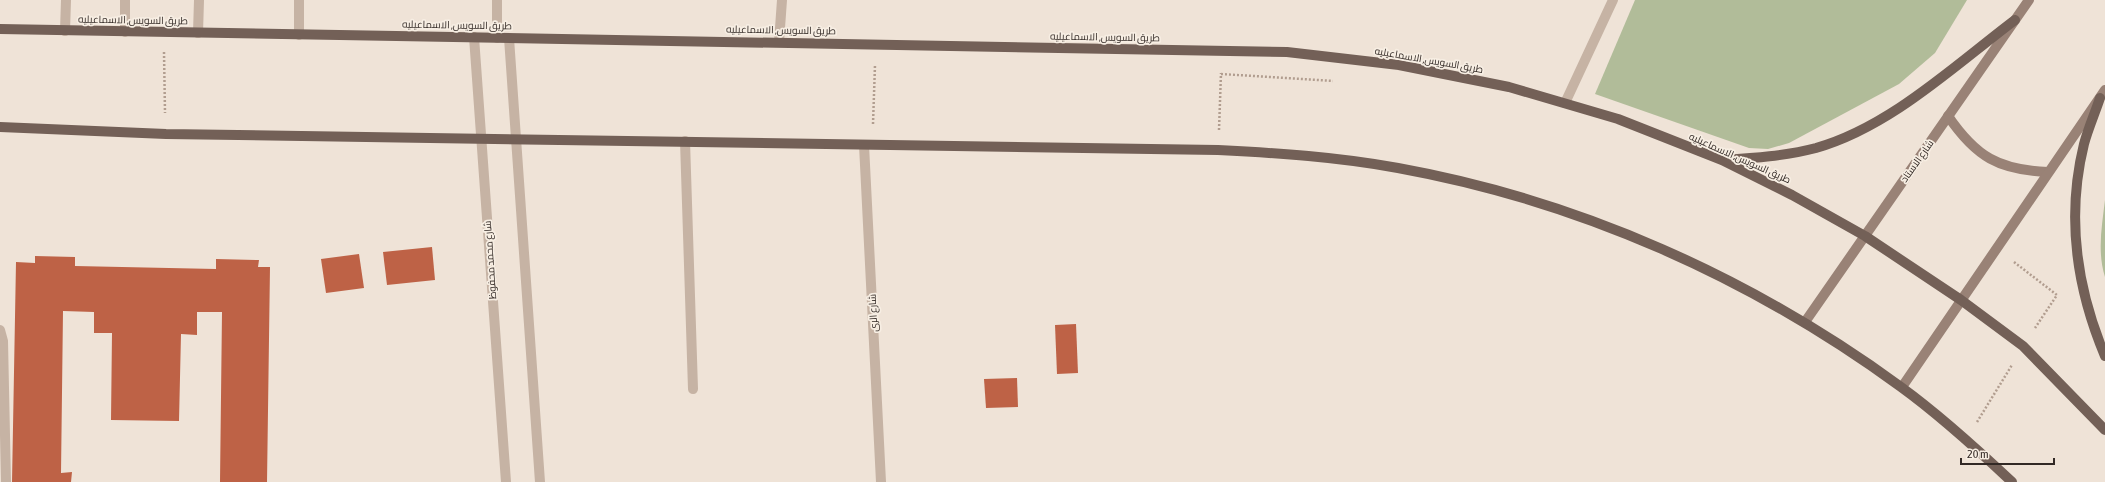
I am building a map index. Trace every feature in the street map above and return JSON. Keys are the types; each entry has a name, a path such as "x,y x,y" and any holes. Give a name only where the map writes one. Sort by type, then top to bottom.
{"main road":[{"name":"شارع الاستاد","path":"1805,322 2029,0"},
{"path":"1722,160 1774,157 1817,148 1858,132 1896,111 2015,20"},
{"name":"طريق السويس, الاسماعيليه","path":"0,29 1288,52 1399,65 1509,87 1618,119 1722,160 1792,195 1865,236 1961,300 2023,346 2105,430"},
{"path":"1902,388 2102,94"},
{"path":"2102,94 2084,144 2076,191 2075,239 2081,286 2105,356"},
{"path":"1948,116 1962,136 1979,152 2001,164 2024,171 2048,172"},
{"path":"0,127 166,134 1218,150 1289,153 1398,168 1505,192 1608,226 1709,270 1805,322 1902,388 1966,440 2012,482"}],"street":[{"path":"65,31 66,0"},
{"path":"125,0 125,32"},
{"path":"198,33 199,0"},
{"path":"299,35 300,0"},
{"path":"497,0 497,38"},
{"path":"779,42 782,0"},
{"path":"1565,103 1613,0"},
{"name":"شارع محمد محفوظ","path":"474,37 506,482"},
{"path":"509,38 540,482"},
{"path":"685,141 693,389"},
{"name":"شارع الرى","path":"869,144 881,482"},
{"path":"0,330 3,341 6,482"}],"path":[{"path":"164,33 166,134"},
{"path":"869,144 875,44"},
{"path":"1218,150 1222,51"},
{"path":"1221,74 1336,81"}],"green space":[{"path":"1635,0 1967,0 1935,53 1899,84 1789,143 1768,149 1749,148 1595,94"},
{"path":"2105,200 2105,277 2101,258 2101,248"}],"building":[{"path":"432,247 435,280 387,285 383,252"},
{"path":"359,254 364,288 326,293 321,259"},
{"path":"35,256 75,257 75,266 216,269 216,259 259,260 258,267 270,267 267,482 220,482 222,312 197,312 197,335 181,334 179,421 111,420 112,333 94,333 94,312 63,311 61,473 72,472 71,482 12,482 16,262 35,263"},
{"path":"1076,324 1078,373 1057,374 1055,325"},
{"path":"1017,378 1018,407 986,408 984,379"}]}
